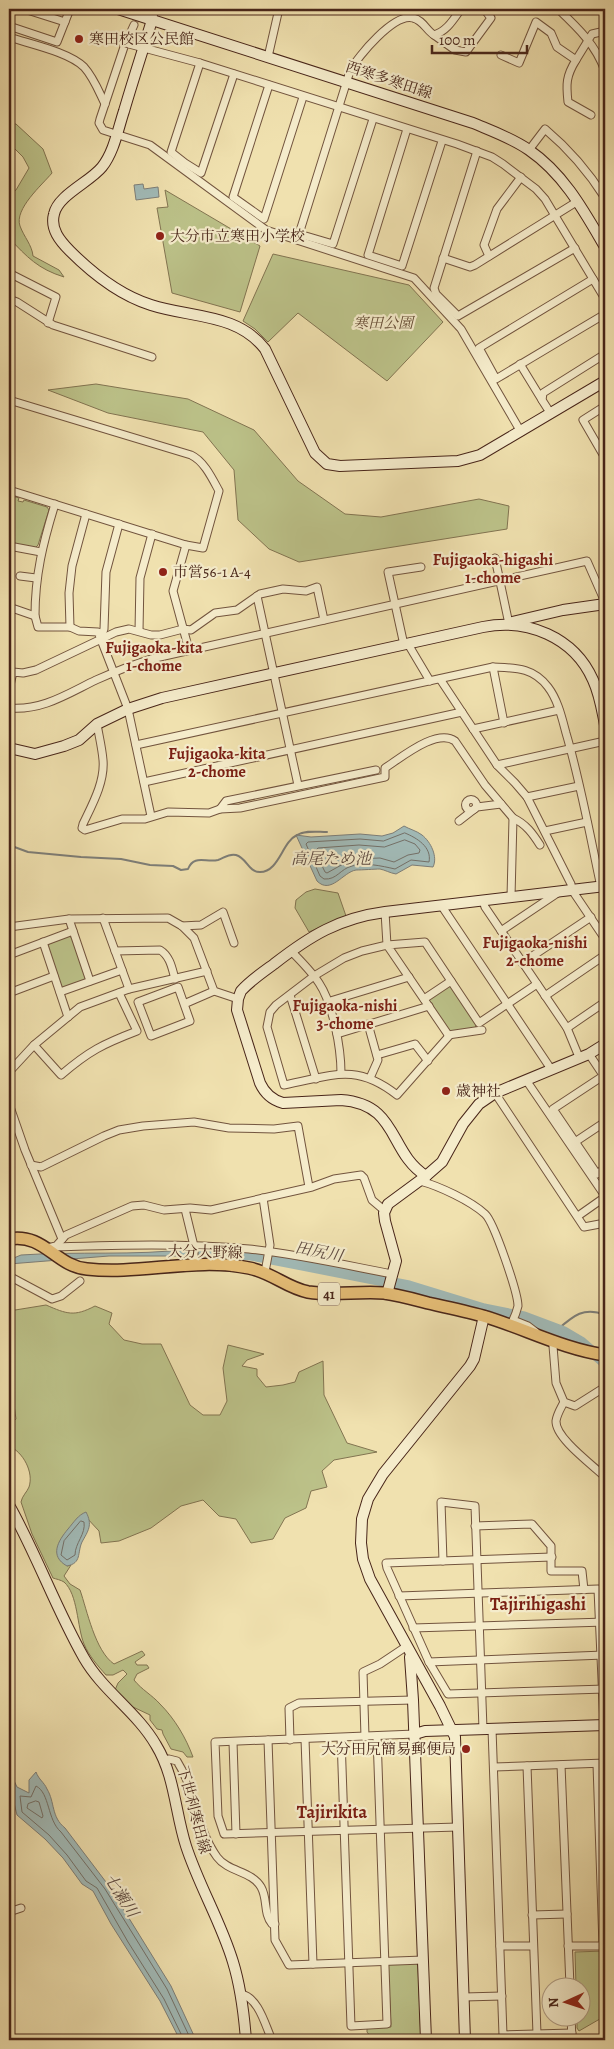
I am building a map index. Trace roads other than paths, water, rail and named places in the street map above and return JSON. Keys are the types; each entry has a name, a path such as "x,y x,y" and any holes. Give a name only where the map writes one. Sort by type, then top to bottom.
{"main road":[{"name":"大分大野線","path":"9,1238 30,1239 51,1248 63,1261 78,1268 94,1270 194,1261 248,1268 266,1268 295,1289 330,1294 369,1292 390,1283 554,1342 605,1355"}],"street":[{"path":"24,9 65,22"},
{"path":"9,26 57,42 70,9"},
{"name":"西寒多寒田線","path":"118,9 473,123 510,139 529,150 565,183 605,247"},
{"path":"155,9 117,134 107,159 102,167 56,207 53,223 60,240 90,271 126,294 166,310 234,324 260,342 315,453 322,461 340,466 458,461 480,455 605,381"},
{"path":"268,57 278,13 277,9"},
{"path":"434,35 441,33 461,9"},
{"path":"373,119 333,244 299,234 346,82 355,62 388,27 409,17 416,18 434,35 455,50 466,52 491,18 484,9"},
{"path":"558,9 588,39 601,58 605,71"},
{"path":"501,55 519,63 536,22 551,33 557,48 576,60"},
{"path":"134,25 124,47 100,119 100,127 103,130 150,145 266,230 414,278 460,329 521,432"},
{"path":"591,114 568,102 566,84 570,70 588,39 592,34 605,30"},
{"path":"9,36 69,57 79,63 93,79 105,104"},
{"path":"120,41 200,63 477,151 503,164 530,182 545,199 605,300"},
{"path":"200,63 171,152 201,173 234,74"},
{"path":"269,85 233,197 264,219 303,97"},
{"path":"407,129 368,255 402,266 442,140"},
{"path":"529,150 545,129 580,161 605,198"},
{"path":"477,151 434,288 436,294 458,316 574,248"},
{"path":"489,256 484,245 497,209 522,177"},
{"path":"443,258 470,266 578,201"},
{"path":"9,274 56,297 48,323"},
{"path":"593,279 479,348 496,378 605,314"},
{"path":"9,299 22,305 48,323 152,357"},
{"path":"542,400 543,393 605,354"},
{"path":"520,364 551,414"},
{"path":"9,400 197,458 219,490 203,548 186,545 9,490"},
{"path":"605,406 583,420 603,448 605,458"},
{"path":"55,504 41,552 36,578 35,616 38,627 70,627 79,631 98,632 128,709 151,816"},
{"path":"70,627 69,593 72,566 86,514"},
{"path":"100,640 104,629 106,572 120,524"},
{"path":"139,631 140,578 152,534"},
{"path":"186,545 173,591 189,650"},
{"path":"9,546 41,552"},
{"path":"495,558 510,624"},
{"path":"9,708 18,709 46,705 114,672 151,659 587,561 605,603 514,620 510,624"},
{"path":"422,567 388,572 406,644 430,681"},
{"path":"20,576 36,578"},
{"path":"9,690 13,672 23,673 36,670 123,630 139,631 160,636 183,629 192,630 213,614 234,611 257,596 279,590 306,591 317,587 324,620"},
{"path":"257,596 298,785"},
{"path":"9,607 35,616"},
{"path":"9,748 35,754 49,751 79,740 97,724 128,709 162,698 483,627 510,624 531,627 544,632 570,649 584,664 593,680 600,699 605,725"},
{"path":"136,745 493,668 516,667 528,671 548,686 560,710 571,749 603,887 385,912 361,916 328,927 291,950 246,986 238,998 237,1010 260,1083 266,1094 283,1103 341,1100 368,1107 384,1118 411,1164 423,1179 488,1217 512,1276 517,1307 513,1320 535,1330 536,1334"},
{"path":"493,668 504,723"},
{"path":"440,679 497,765 516,783 527,797 572,884 572,890 605,939"},
{"path":"473,730 560,710"},
{"path":"144,782 462,712"},
{"path":"97,724 104,761 103,771 95,798 82,828 84,830 122,819 145,819 168,812 209,813 220,809 240,808 385,776 385,768 428,741 444,737 455,741 501,804 514,818 532,832 540,845"},
{"path":"497,765 605,742"},
{"path":"220,809 226,801 376,770"},
{"path":"527,797 579,786"},
{"path":"458,821 479,806 501,804"},
{"path":"511,897 514,818"},
{"path":"545,831 587,822"},
{"path":"501,931 560,892"},
{"path":"483,901 485,907 584,1056 604,1077 553,1109 597,1174 605,1168"},
{"path":"441,906 551,1069"},
{"path":"182,926 201,925 223,912 234,943"},
{"path":"385,912 387,945 448,1035"},
{"path":"9,927 69,919 163,917 182,926 198,944 214,991"},
{"path":"522,963 591,917"},
{"path":"103,918 129,989"},
{"path":"69,919 90,981"},
{"path":"9,955 73,931"},
{"path":"43,942 68,1016"},
{"path":"448,1035 398,1095 384,1085 360,1074 340,1073 284,1086 267,1027 270,1012 314,976 344,958 387,945 424,942 478,1023 537,984"},
{"path":"115,951 160,950 165,953 175,978"},
{"path":"291,950 314,976 323,990 337,1034 340,1049 340,1073"},
{"path":"545,996 605,956"},
{"path":"60,992 122,970"},
{"path":"9,1072 34,1045 68,1016 85,1005 129,989 207,971"},
{"path":"9,993 54,976"},
{"path":"327,1002 409,977"},
{"path":"424,999 451,981"},
{"path":"178,988 184,1004 190,1021 151,1036 138,1002 178,988"},
{"path":"184,1004 214,991 238,998"},
{"path":"34,1045 61,1075 103,1044 137,1031 120,993"},
{"path":"290,995 316,1079"},
{"path":"567,1028 605,1002"},
{"path":"337,1034 428,1006"},
{"path":"368,1024 378,1060 370,1078"},
{"path":"448,1035 482,1030"},
{"path":"377,1055 415,1044 428,1061"},
{"path":"384,1211 390,1202 423,1179 442,1162 471,1112 495,1093 584,1056 605,1044"},
{"path":"526,1080 605,1196 578,1216"},
{"path":"495,1093 584,1226 605,1223"},
{"path":"9,1104 31,1166 62,1239"},
{"path":"31,1166 41,1167 104,1136 119,1130 143,1126 194,1122 229,1128 274,1129 298,1126 309,1188"},
{"path":"575,1142 605,1122"},
{"path":"361,1175 364,1178 372,1200 384,1211 386,1226 396,1258 390,1283 269,1251 194,1246 51,1248 66,1235 132,1206 144,1205 167,1210 185,1208 211,1210 309,1188 330,1180 361,1175"},
{"path":"263,1198 269,1232 269,1251 266,1268"},
{"path":"185,1208 194,1246 194,1261"},
{"path":"9,1276 52,1299 61,1296 80,1281"},
{"path":"465,2040 453,1730 372,1584 365,1565 361,1543 363,1515 368,1499 379,1480 474,1359 484,1316"},
{"path":"554,1342 552,1346 556,1383 564,1402 556,1420 557,1426 576,1452 605,1477"},
{"path":"564,1402 575,1406 605,1387"},
{"path":"443,1561 441,1502 474,1506 481,1693 494,1767 503,2035 537,2034 572,2037"},
{"name":"下世利寒田線","path":"9,1505 87,1662 103,1684 140,1722 164,1760 173,1787 186,1845 228,1947 241,1994 246,2040"},
{"path":"475,1526 532,1524 551,1546 551,1570 582,1571 584,1590"},
{"path":"552,1557 386,1563 386,1568 429,1662 448,1694 604,1689"},
{"path":"399,1596 598,1589 602,1622 604,1725 453,1730 365,1737 215,1742 218,1816 224,1834 458,1827"},
{"path":"413,1628 602,1622"},
{"path":"407,1646 412,1667 414,1700 426,2040"},
{"path":"365,1737 363,1672 380,1664 407,1646"},
{"path":"429,1662 603,1655"},
{"path":"290,1740 289,1708 299,1703 414,1700"},
{"path":"340,1738 351,2026 387,2024 377,1736"},
{"path":"305,1739 313,1964"},
{"path":"268,1740 275,1940 289,1965 423,1960"},
{"path":"233,1742 236,1834"},
{"path":"164,1760 177,1761 191,1787 200,1823 214,1851 224,1863 258,1882 263,1893 267,1916 272,1924 275,1924"},
{"path":"494,1767 601,1763 604,1946 568,1946"},
{"path":"561,1765 570,1976"},
{"path":"527,1766 537,2034"},
{"path":"9,1912 21,1908"},
{"path":"532,1915 567,1914"},
{"path":"500,1946 533,1946"},
{"path":"241,1994 248,1996 255,2002 272,2040"},
{"path":"464,1997 502,1996"}],"water":[{"path":"143,184 144,189 158,187 159,197 136,200 134,185"},
{"name":"高尾ため池","path":"404,826 420,834 428,842 433,850 435,859 433,867 412,865 396,874 380,869 356,870 337,882 327,885 322,885 317,881 296,835 311,837 360,834 382,836 393,833"},
{"path":"190,1249 190,1255 179,1256 109,1256 9,1264 9,1260 21,1255 148,1252"},
{"path":"86,1512 89,1521 88,1531 82,1542 77,1560 72,1565 67,1566 58,1558 57,1548 64,1534 76,1519"},
{"path":"9,1770 17,1787 29,1793 29,1780 36,1772 46,1787 57,1819 109,1886 171,1986 196,2040 180,2040 160,2001 111,1924 93,1891 82,1884 63,1858 45,1839 17,1815 10,1788"}],"waterway":[{"path":"9,845 28,852 121,859 150,865 173,866 181,870 188,869 197,860 214,861 233,855 240,857 253,870 260,872 272,867 292,839 300,833 327,832"},
{"name":"田尻川","path":"183,1253 205,1251 251,1255 409,1286 484,1309 524,1317 564,1332 581,1342 605,1363"},
{"path":"557,1330 568,1320 585,1312 598,1312 605,1315"}],"tunnel":[{"path":"134,25 141,9"}],"place":[{"name":"寒田校区公民館","path":"79,39"},
{"name":"大分市立寒田小学校","path":"160,236"},
{"name":"市営56-1 A-4","path":"163,572"},
{"name":"歳神社","path":"446,1091"},
{"name":"大分田尻簡易郵便局","path":"466,1749"}],"district":[{"name":"Fujigaoka-higashi 1-chome","path":"493,568"},
{"name":"Fujigaoka-kita 1-chome","path":"154,656"},
{"name":"Fujigaoka-kita 2-chome","path":"217,762"},
{"name":"Fujigaoka-nishi 2-chome","path":"535,951"},
{"name":"Fujigaoka-nishi 3-chome","path":"345,1014"},
{"name":"Tajirihigashi","path":"538,1604"},
{"name":"Tajirikita","path":"332,1812"}],"park label":[{"name":"寒田公園","path":"383,323"}],"water label":[{"name":"七瀬川","path":"122,1895"}]}
